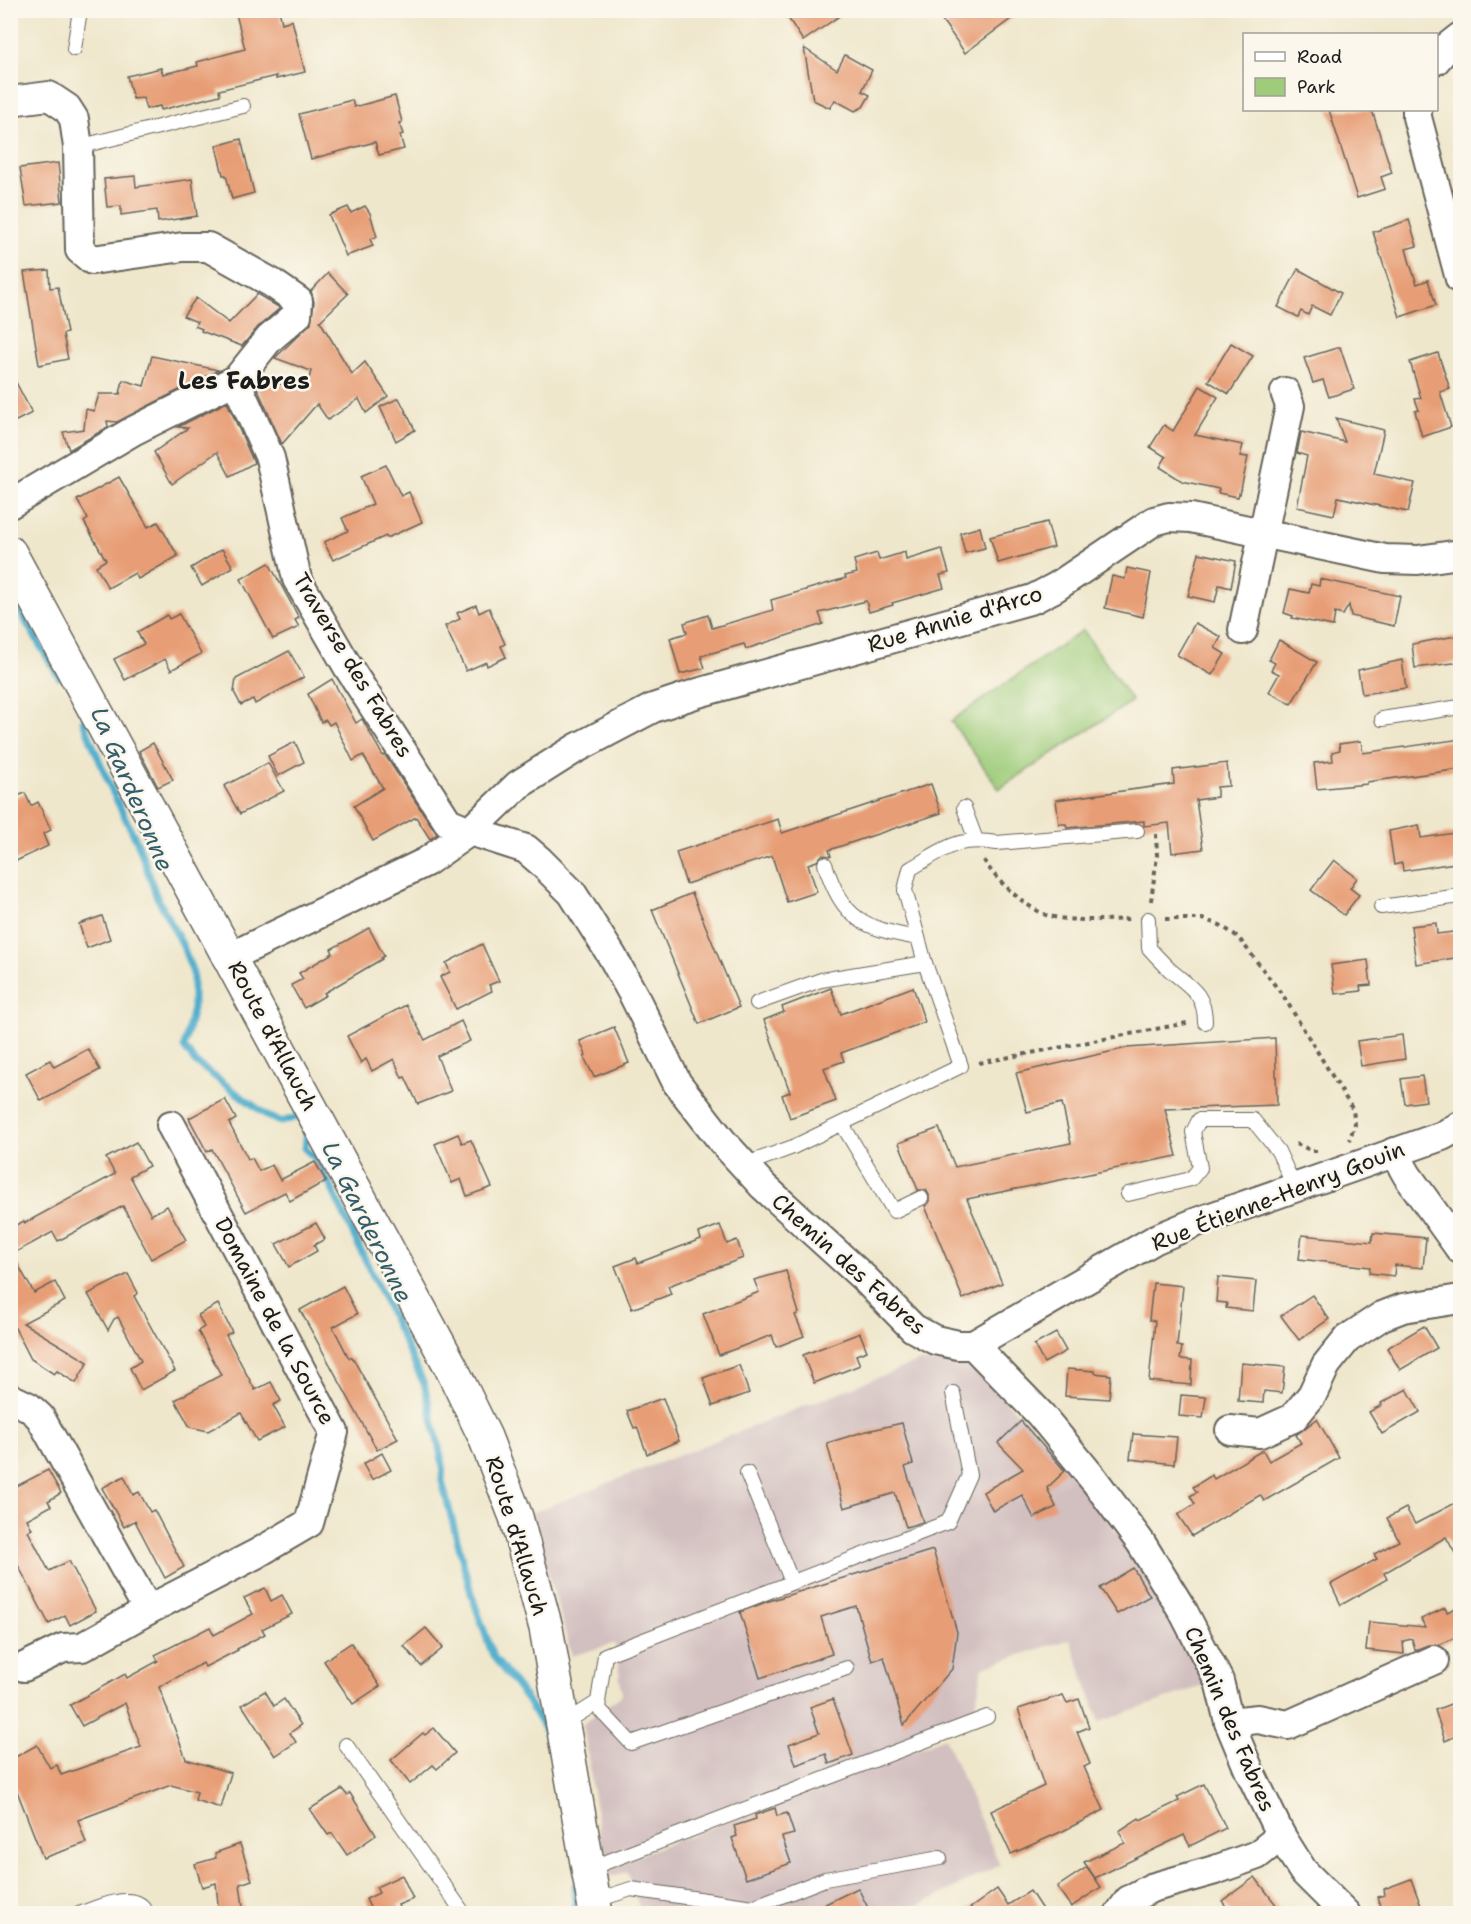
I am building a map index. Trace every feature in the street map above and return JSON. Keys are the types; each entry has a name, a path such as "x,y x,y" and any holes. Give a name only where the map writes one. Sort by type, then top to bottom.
{"main road":[{"name":"Route d'Allauch","path":"10,554 450,1365 485,1437 516,1517 546,1628 595,1907"}],"street":[{"path":"1438,59 1446,48 1461,37"},
{"path":"10,101 49,96 67,108 74,119 78,147 80,250 92,260 183,247 208,247 272,283 298,301 297,315 269,339 237,379 133,431 10,504"},
{"path":"1418,111 1417,117 1461,279"},
{"name":"Traverse des Fabres","path":"237,379 270,458 297,579 348,667 448,822 470,831"},
{"path":"1243,630 1290,406 1285,392"},
{"name":"Rue Annie d'Arco","path":"230,957 426,862 470,831 518,785 575,749 653,708 698,693 1033,599 1056,587 1154,521 1169,517 1191,518 1385,559 1418,560 1461,554"},
{"name":"Chemin des Fabres","path":"470,831 526,849 572,893 634,996 677,1083 722,1141 763,1186 864,1278 913,1328 935,1340 958,1346 973,1345 1040,1414 1095,1481 1141,1544 1183,1611 1219,1681 1229,1722 1248,1770 1281,1836 1303,1871 1338,1903 1346,1914"},
{"name":"Domaine de la Source","path":"24,1667 63,1648 82,1647 309,1523 334,1432 171,1125"},
{"name":"Rue Étienne-Henry Gouin","path":"973,1345 1156,1239 1442,1136 1461,1126"},
{"path":"1394,1152 1407,1175 1461,1249"},
{"path":"1230,1430 1260,1433 1293,1418 1312,1395 1326,1365 1347,1339 1382,1316 1403,1308 1461,1299"},
{"path":"10,1398 29,1407 40,1418 148,1610"},
{"path":"1229,1722 1258,1719 1288,1725 1434,1660"},
{"path":"1119,1914 1129,1900 1151,1888 1215,1870 1257,1855 1281,1836"}],"lane":[{"path":"74,50 80,10"},
{"path":"78,147 243,106"},
{"path":"1382,719 1461,707"},
{"path":"964,808 976,840"},
{"path":"744,1165 793,1147 961,1066 925,963 904,890 910,869 955,843 976,840 997,843 1137,831"},
{"path":"825,864 832,888 851,913 864,924 886,932 918,938"},
{"path":"1381,908 1461,896"},
{"path":"1148,919 1149,948 1168,968 1195,990 1205,1008 1205,1022"},
{"path":"757,1003 821,980 925,963"},
{"path":"1128,1194 1191,1179 1200,1167 1193,1132 1199,1120 1253,1120 1278,1151 1295,1188"},
{"path":"842,1124 894,1211 921,1198"},
{"path":"847,1668 631,1743 600,1710 598,1702 605,1655 948,1522 969,1475 953,1393"},
{"path":"747,1473 792,1582"},
{"path":"563,1724 598,1702"},
{"path":"588,1869 987,1718"},
{"path":"346,1746 464,1914"},
{"path":"595,1907 632,1889 753,1907 825,1879 940,1858"},
{"path":"79,1914 122,1900 136,1902 145,1909 147,1914"}],"path":[{"path":"1148,919 1157,856 1156,833"},
{"path":"961,1066 1174,1024"}],"shaded area":[{"path":"917,1362 961,1363 981,1376 1055,1450 1182,1618 1214,1682 1100,1722 1070,1639 983,1667 973,1716 608,1857 602,1851 583,1724 622,1695 615,1643 572,1656 531,1513"},
{"path":"945,1738 1000,1865 902,1914 626,1913 639,1906 627,1872 606,1878 605,1874 610,1866"}],"green space":[{"path":"1083,630 1132,701 999,789 951,721"}],"building":[{"path":"235,10 279,10 282,23 292,20 305,72 276,79 276,76 219,90 220,95 161,110 160,106 146,109 143,98 133,99 127,76 161,68 163,74 198,66 197,62 245,49"},
{"path":"783,10 848,10 803,41"},
{"path":"935,10 1023,10 965,53"},
{"path":"804,48 837,70 845,55 872,70 862,91 870,95 863,107 855,111 835,100 830,108 813,100"},
{"path":"395,96 402,122 399,123 403,134 400,135 404,149 379,155 375,142 311,159 299,114 352,100 354,107"},
{"path":"1329,111 1372,111 1392,173 1381,177 1385,189 1357,198"},
{"path":"241,139 254,193 232,199 216,146"},
{"path":"58,163 62,202 26,206 20,168"},
{"path":"135,176 136,187 192,179 197,216 158,222 157,210 121,215 121,206 107,207 104,179"},
{"path":"365,206 370,213 377,237 370,239 373,246 346,256 329,215 348,207 351,213"},
{"path":"1409,220 1417,246 1406,249 1411,267 1417,284 1428,280 1436,305 1400,317 1373,232"},
{"path":"1298,269 1341,293 1330,315 1312,306 1308,315 1301,311 1298,317 1278,307"},
{"path":"49,270 50,288 58,287 67,333 63,334 68,359 39,365 24,272"},
{"path":"328,273 348,294 320,321 352,374 365,362 388,396 366,413 359,399 328,420 317,404 282,444 255,383 258,379 306,390 311,371 275,358 311,323 314,302 311,291"},
{"path":"257,294 280,308 258,327 242,346 201,331 202,329 195,326 197,322 183,316 196,298 229,323"},
{"path":"1231,343 1253,356 1229,394 1208,381"},
{"path":"1340,347 1354,389 1329,397 1323,380 1313,383 1304,358"},
{"path":"1438,353 1450,389 1440,392 1451,427 1422,437 1415,411 1419,410 1415,399 1421,398 1410,362"},
{"path":"152,356 218,370 117,422 107,421 108,427 69,450 63,432 84,429 86,409 94,411 99,394 120,394 123,380 144,386"},
{"path":"10,371 32,413 10,424"},
{"path":"1200,386 1218,397 1195,435 1243,445 1240,456 1248,457 1238,497 1218,493 1219,489 1182,481 1160,467 1166,457 1150,447 1164,425 1173,431"},
{"path":"399,398 415,430 396,441 380,407"},
{"path":"227,402 254,463 230,476 217,452 172,484 154,452 188,428 178,427"},
{"path":"1336,418 1384,430 1374,474 1415,483 1408,512 1338,497 1334,515 1297,507 1307,456 1297,453 1301,432 1345,442"},
{"path":"386,465 401,496 409,492 422,522 333,560 324,542 348,531 342,518 373,504 361,476"},
{"path":"119,477 148,527 158,522 178,556 138,579 135,573 108,588 96,566 106,560 84,522 88,519 77,500"},
{"path":"1047,522 1054,547 998,563 990,537"},
{"path":"980,527 985,548 965,553 960,533"},
{"path":"222,549 233,567 202,586 191,568"},
{"path":"942,549 949,573 940,575 944,588 869,612 866,601 819,613 823,624 746,649 744,644 701,656 705,668 680,674 670,638 687,633 684,623 708,615 712,628 773,610 771,600 846,578 845,576 857,573 854,560 877,553 879,560 905,552 906,560"},
{"path":"1199,553 1236,561 1231,588 1219,585 1215,602 1188,596"},
{"path":"269,563 299,618 295,620 299,627 273,639 241,579"},
{"path":"1127,568 1151,573 1143,617 1105,608 1112,576 1125,579"},
{"path":"1320,579 1400,596 1394,626 1351,616 1349,605 1343,615 1335,613 1333,626 1292,618 1293,616 1284,613 1290,589 1309,593 1311,584 1319,586"},
{"path":"476,605 479,613 489,608 505,644 501,646 506,657 487,666 486,662 466,671 445,626 460,619 457,613"},
{"path":"179,614 201,654 171,670 165,659 125,680 114,659 144,644 137,632 167,615 169,619"},
{"path":"1195,623 1221,637 1215,648 1225,654 1212,675 1177,655"},
{"path":"1461,635 1461,662 1415,668 1412,644"},
{"path":"1279,640 1317,662 1291,704 1269,692 1279,674 1271,670 1275,663 1269,660"},
{"path":"289,651 304,677 255,704 253,699 241,705 234,692 236,679"},
{"path":"1402,660 1406,688 1362,694 1358,670"},
{"path":"332,679 356,723 362,719 383,756 385,755 437,834 430,839 416,817 373,841 354,806 383,788 363,755 353,761 334,722 329,725 326,720 321,722 308,694"},
{"path":"1461,739 1461,769 1367,782 1367,784 1317,789 1314,763 1333,761 1332,752 1340,750 1339,744 1361,741 1363,753"},
{"path":"295,742 304,762 278,776 268,756"},
{"path":"153,743 173,780 158,787 139,751"},
{"path":"268,763 284,791 240,814 224,786"},
{"path":"1227,763 1229,786 1217,787 1217,797 1196,800 1203,849 1172,853 1169,823 1144,826 1144,821 1067,828 1066,824 1059,824 1056,800 1174,784 1173,770"},
{"path":"931,784 941,813 829,850 831,856 822,855 817,861 808,864 817,892 787,902 772,856 686,884 676,852 778,819 782,833"},
{"path":"25,793 31,806 38,802 51,830 43,834 48,846 10,862 10,799"},
{"path":"1419,825 1421,838 1461,832 1461,862 1403,871 1402,863 1394,865 1389,831"},
{"path":"1334,860 1357,878 1350,888 1359,895 1344,915 1311,890"},
{"path":"692,893 739,1007 699,1024 652,910"},
{"path":"102,916 110,939 87,948 79,924"},
{"path":"1436,923 1437,934 1461,931 1461,957 1416,964 1411,926"},
{"path":"369,928 384,956 382,959 324,993 326,995 304,1008 291,985 303,979 299,973 333,953 331,949"},
{"path":"482,944 499,981 489,985 492,991 456,1009 440,977 450,972 446,963"},
{"path":"1368,960 1371,985 1360,986 1361,991 1335,994 1331,965"},
{"path":"913,987 925,1022 841,1053 844,1061 824,1068 836,1101 790,1118 782,1095 790,1092 764,1020 784,1012 782,1007 831,988 841,1014"},
{"path":"406,1005 425,1040 461,1021 470,1041 437,1056 451,1091 418,1104 405,1077 402,1078 394,1059 372,1071 366,1059 361,1063 347,1036"},
{"path":"614,1027 629,1063 594,1077 584,1057 586,1055 580,1041"},
{"path":"1402,1035 1405,1059 1361,1066 1357,1041"},
{"path":"1275,1038 1277,1105 1165,1109 1177,1156 967,1199 1002,1283 963,1299 925,1206 929,1203 929,1195 926,1190 918,1190 899,1143 939,1128 955,1167 1071,1143 1062,1103 1027,1112 1016,1073 1127,1048"},
{"path":"88,1049 100,1070 41,1101 26,1073 50,1060 54,1067"},
{"path":"1422,1076 1426,1101 1405,1104 1401,1079"},
{"path":"225,1099 236,1119 229,1123 248,1159 252,1158 259,1171 272,1165 280,1180 315,1162 326,1181 290,1201 285,1192 246,1212 212,1149 207,1152 189,1118"},
{"path":"458,1134 462,1143 471,1140 492,1187 467,1196 461,1179 452,1183 435,1144"},
{"path":"136,1142 149,1166 130,1176 151,1215 167,1206 186,1240 151,1259 123,1206 58,1241 53,1232 12,1254 34,1293 55,1282 65,1301 23,1323 88,1362 76,1383 57,1371 54,1374 31,1359 15,1328 10,1330 10,1228 24,1221 25,1223 115,1174 106,1158"},
{"path":"316,1223 325,1239 314,1245 317,1251 289,1267 276,1244"},
{"path":"720,1225 727,1244 737,1240 743,1258 668,1286 671,1294 632,1309 615,1266 636,1258 638,1263 701,1239 699,1233"},
{"path":"1373,1233 1426,1238 1423,1268 1395,1265 1394,1276 1369,1273 1370,1267 1299,1259 1302,1235 1372,1242"},
{"path":"786,1271 799,1313 795,1315 804,1336 776,1347 772,1335 719,1355 703,1314 759,1292 754,1280"},
{"path":"128,1274 138,1293 134,1296 175,1371 141,1390 130,1368 141,1361 118,1317 114,1319 108,1330 88,1294"},
{"path":"1218,1277 1256,1281 1253,1311 1226,1308 1227,1303 1216,1302"},
{"path":"1153,1283 1183,1286 1177,1346 1182,1347 1180,1359 1192,1360 1191,1385 1149,1381 1155,1321 1149,1320"},
{"path":"343,1286 357,1314 333,1327 398,1439 377,1450 300,1310"},
{"path":"1312,1295 1329,1319 1299,1340 1281,1316"},
{"path":"218,1304 232,1332 226,1335 255,1390 271,1382 281,1401 273,1405 285,1427 257,1441 241,1413 208,1431 190,1427 175,1400 221,1375 198,1331 204,1327 198,1315"},
{"path":"1424,1326 1437,1348 1400,1370 1387,1348"},
{"path":"860,1333 867,1351 856,1355 860,1365 814,1383 803,1355"},
{"path":"1056,1333 1066,1351 1044,1363 1034,1345"},
{"path":"1241,1363 1285,1367 1282,1393 1264,1391 1263,1403 1238,1401"},
{"path":"739,1365 749,1393 713,1406 703,1378"},
{"path":"1067,1369 1095,1371 1095,1373 1111,1375 1109,1399 1065,1396"},
{"path":"1407,1389 1420,1412 1382,1434 1369,1412"},
{"path":"1181,1395 1206,1397 1203,1418 1179,1416"},
{"path":"663,1398 679,1441 647,1454 637,1427 634,1428 627,1411"},
{"path":"1317,1419 1339,1458 1264,1501 1260,1495 1192,1536 1178,1515 1195,1504 1190,1496 1197,1492 1193,1487 1212,1475 1214,1479 1263,1450 1269,1461 1301,1443 1296,1435"},
{"path":"1021,1421 1065,1471 1047,1488 1056,1507 1034,1518 1022,1495 993,1511 983,1492 1023,1469 998,1443"},
{"path":"902,1423 913,1464 905,1467 923,1522 906,1527 895,1493 844,1508 827,1443"},
{"path":"1133,1434 1177,1437 1174,1464 1130,1459"},
{"path":"382,1453 391,1470 372,1480 363,1464"},
{"path":"48,1470 61,1493 48,1501 51,1506 27,1519 32,1529 28,1531 49,1571 69,1561 96,1611 70,1625 65,1615 49,1624 10,1550 10,1488"},
{"path":"124,1476 133,1495 139,1492 150,1512 154,1510 184,1567 165,1578 136,1520 124,1527 102,1488"},
{"path":"1461,1500 1461,1564 1446,1537 1384,1573 1387,1579 1341,1605 1331,1584 1377,1559 1374,1554 1399,1541 1387,1518 1406,1508 1415,1524"},
{"path":"933,1550 957,1632 952,1669 904,1725 884,1657 872,1661 856,1606 821,1617 832,1654 760,1678 740,1612"},
{"path":"1133,1568 1150,1596 1117,1614 1100,1588"},
{"path":"265,1588 271,1601 282,1595 292,1614 262,1629 265,1634 238,1650 205,1667 203,1663 159,1687 186,1759 231,1773 221,1808 195,1800 197,1792 171,1785 78,1820 86,1843 43,1858 10,1773 10,1760 37,1745 50,1768 57,1765 61,1775 141,1747 125,1703 82,1726 70,1705 125,1674 127,1678 158,1661 155,1655 210,1627 214,1635 253,1614 244,1598"},
{"path":"1461,1606 1461,1635 1439,1645 1428,1645 1415,1650 1412,1639 1403,1641 1404,1654 1366,1650 1369,1622 1425,1627 1421,1619 1445,1608 1447,1612"},
{"path":"426,1628 443,1648 421,1666 404,1646"},
{"path":"351,1643 380,1686 353,1704 324,1661"},
{"path":"265,1691 274,1706 284,1699 301,1725 290,1733 296,1742 275,1756 242,1705"},
{"path":"1063,1695 1067,1703 1079,1699 1089,1727 1077,1732 1090,1764 1084,1767 1104,1810 1011,1854 991,1811 1044,1786 1018,1709"},
{"path":"833,1699 853,1755 829,1764 826,1754 796,1765 789,1744 819,1733 810,1707"},
{"path":"1461,1700 1461,1734 1445,1741 1435,1710"},
{"path":"434,1728 455,1753 437,1769 433,1765 410,1784 391,1760 423,1733 425,1735"},
{"path":"1204,1784 1226,1828 1190,1846 1184,1835 1095,1878 1084,1862 1125,1843 1119,1831 1139,1818 1140,1820 1179,1801 1177,1797"},
{"path":"342,1789 347,1795 350,1793 376,1835 347,1855 332,1833 328,1835 310,1809"},
{"path":"775,1808 777,1816 787,1813 794,1834 782,1837 791,1863 746,1879 732,1838 737,1836 734,1826 756,1819 755,1815"},
{"path":"240,1844 252,1880 240,1884 244,1914 219,1914 216,1883 202,1887 195,1864 216,1858 215,1853"},
{"path":"1087,1867 1101,1887 1071,1907 1057,1887"},
{"path":"402,1875 413,1899 398,1905 401,1914 373,1914 366,1899 379,1893 376,1887"},
{"path":"1255,1877 1283,1914 1232,1914 1222,1901"},
{"path":"1411,1879 1424,1914 1383,1914 1377,1897 1385,1895 1384,1889"},
{"path":"858,1888 871,1914 805,1914"},
{"path":"997,1889 1008,1905 1030,1891 1045,1914 962,1914"}],"waterway":[{"name":"La Garderonne","path":"10,595 59,677"},
{"name":"La Garderonne","path":"83,721 113,793 139,846 156,895 183,946 193,973 193,1008 184,1047 195,1062 269,1117 281,1122 300,1116 307,1130 305,1149 316,1159 331,1187 424,1384 443,1464 442,1481 471,1593 493,1656 527,1700 552,1742"},
{"name":"La Garderonne","path":"573,1914 576,1899 575,1886"}],"district":[{"name":"Les Fabres","path":"244,381"}]}
